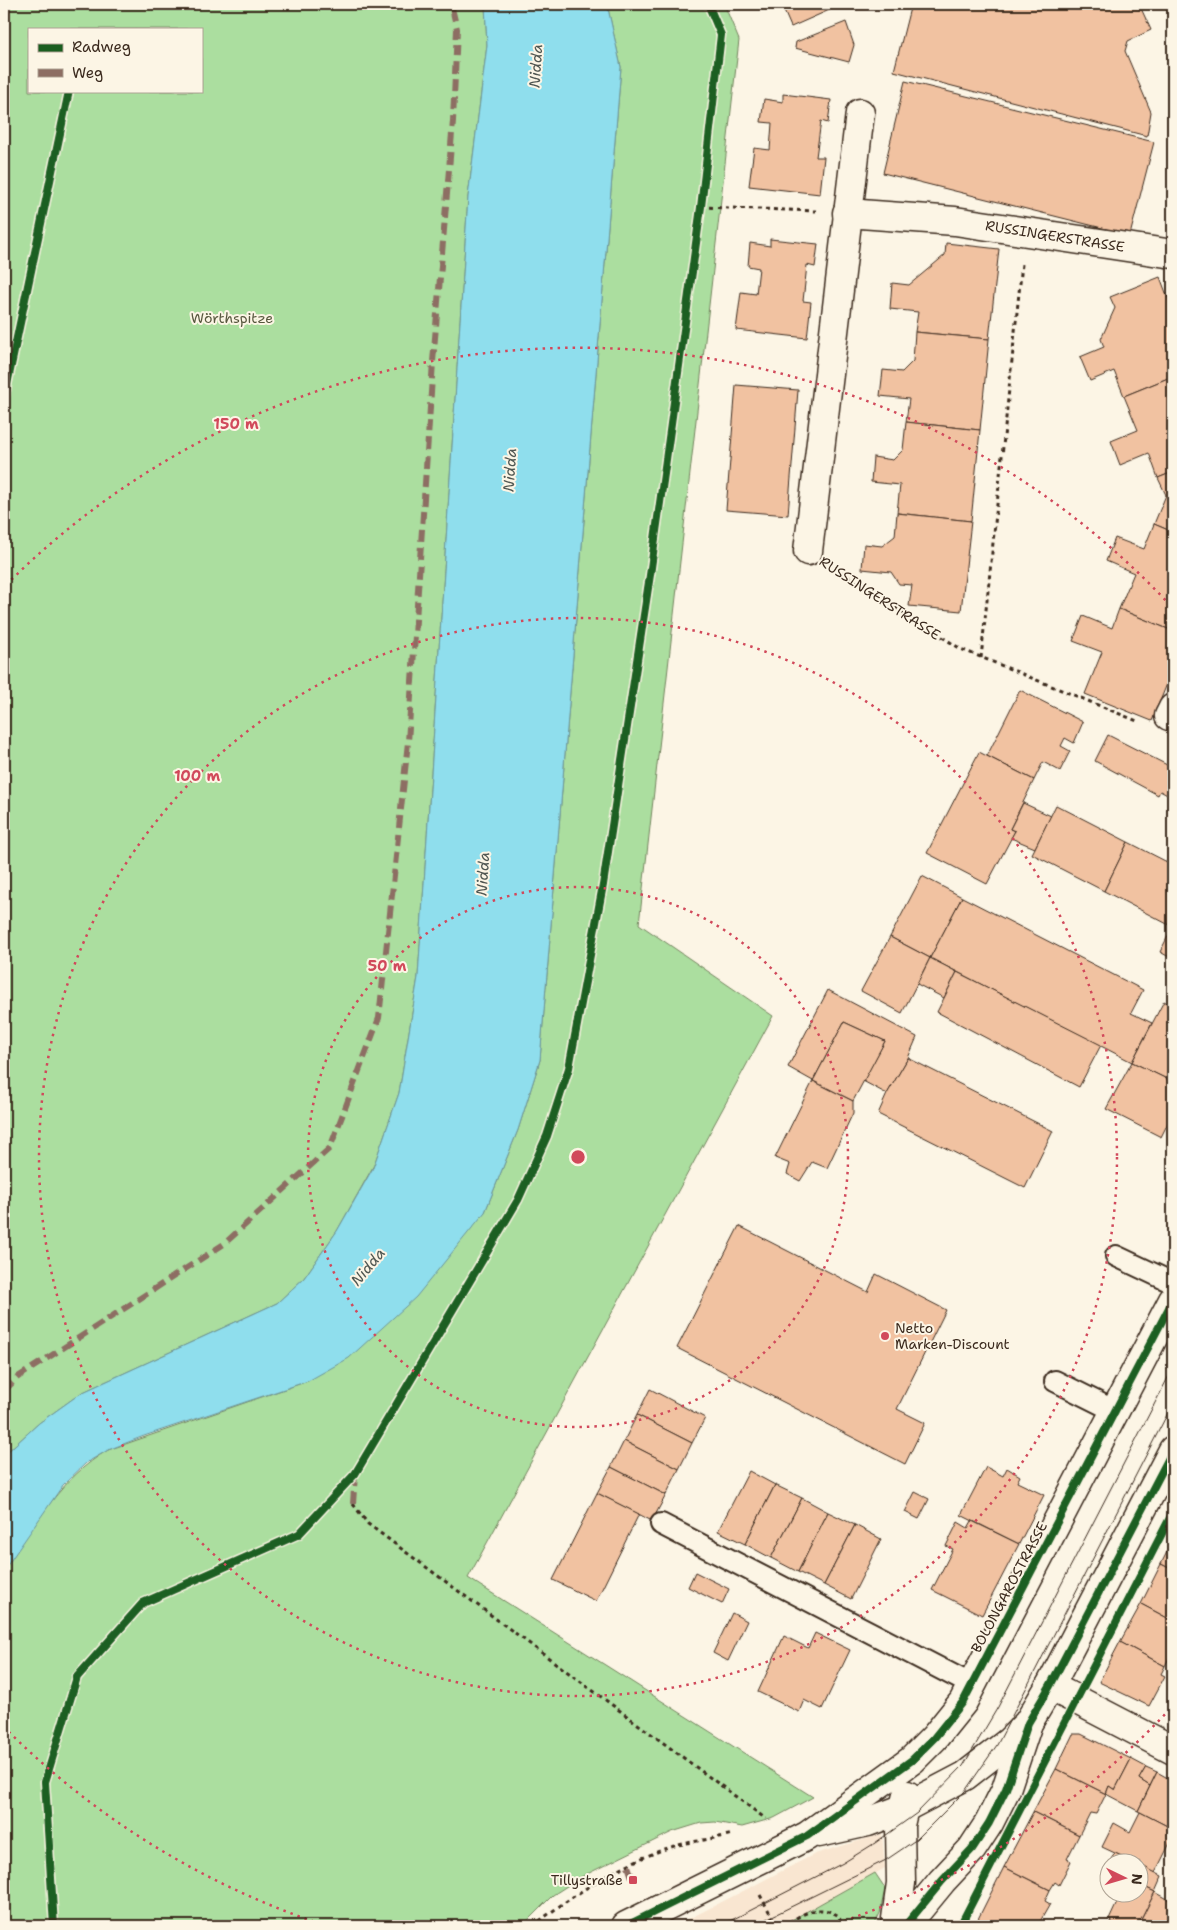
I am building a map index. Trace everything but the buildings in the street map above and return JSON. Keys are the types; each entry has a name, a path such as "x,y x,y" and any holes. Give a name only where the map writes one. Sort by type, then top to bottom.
{"main road":[{"name":"RUSSINGERSTRASSE","path":"808,551 860,112"},
{"name":"RUSSINGERSTRASSE","path":"847,213 955,221 1173,254"},
{"name":"BOLONGAROSTRASSE","path":"807,1836 912,1760 934,1738 968,1693 1173,1300"},
{"path":"905,1926 942,1881 972,1849 989,1823 1006,1789 1028,1722 1050,1686 1173,1450"},
{"path":"1050,1686 1173,1750"},
{"path":"895,1926 902,1858 900,1825 902,1809 912,1784 968,1693"},
{"path":"626,1926 807,1836 868,1822 902,1809 965,1776 985,1762 1028,1722"},
{"path":"902,1858 906,1866 919,1878 942,1881"}],"lane":[{"path":"1116,1256 1173,1283"},
{"path":"1055,1381 1115,1411"},
{"path":"661,1524 968,1693"}],"path":[{"path":"701,207 847,213"},
{"path":"981,658 1026,231"},
{"path":"353,1504 368,1524 773,1824"},
{"path":"782,1926 814,1909 828,1909 839,1916 841,1926"}],"shaded area":[{"path":"882,1834 885,1868 781,1926 675,1926 815,1854"}],"green space":[{"name":"Wörthspitze","path":"4,4 485,4 487,45 468,197 418,977 399,1093 374,1165 337,1231 304,1278 277,1303 81,1393 39,1423 4,1455"},
{"path":"607,4 724,4 739,40 639,924 773,1016 468,1578 813,1797 774,1818 742,1827 715,1822 701,1823 672,1832 581,1877 553,1895 522,1926 4,1926 4,1571 6,1566 63,1487 77,1473 108,1450 308,1381 485,1212 518,1130 540,1060 621,67"},
{"path":"875,1873 885,1888 880,1913 874,1926 781,1926"}],"water":[{"name":"Nidda","path":"485,4 607,4 621,67 540,1060 518,1130 485,1212 416,1297 349,1358 308,1381 144,1436 108,1450 86,1463 63,1485 4,1570 4,1455 39,1423 81,1393 277,1303 304,1278 337,1231 373,1168 399,1093 418,977 468,197 487,45"}],"tram line":[{"path":"720,1926 843,1863 875,1843 917,1813 963,1766 998,1707 1173,1368"},
{"path":"752,1926 886,1860 917,1839 965,1791 997,1745 1173,1403"}],"marked path":[{"path":"4,1391 18,1377 224,1244 330,1148 379,1018 408,742 433,362 453,121 457,29 451,4"},
{"path":"353,1504 355,1474"},
{"path":"628,1866 633,1880"},
{"path":"385,1926 398,1921 402,1926"}],"cycle path":[{"path":"54,1926 45,1782 77,1677 143,1603 299,1534 355,1474 518,1200 547,1136 569,1068 603,885 650,575 701,207 721,35 708,4"},
{"path":"4,399 69,92"},
{"path":"626,1926 807,1836 912,1760 934,1738 963,1702 1173,1300"},
{"path":"905,1926 942,1881 972,1849 989,1823 1006,1789 1028,1723 1050,1686 1173,1450"},
{"path":"960,1926 1173,1512"}],"place":[{"name":"Netto Marken-Discount","path":"885,1336"},
{"name":"Tillystraße","path":"633,1880"}]}
